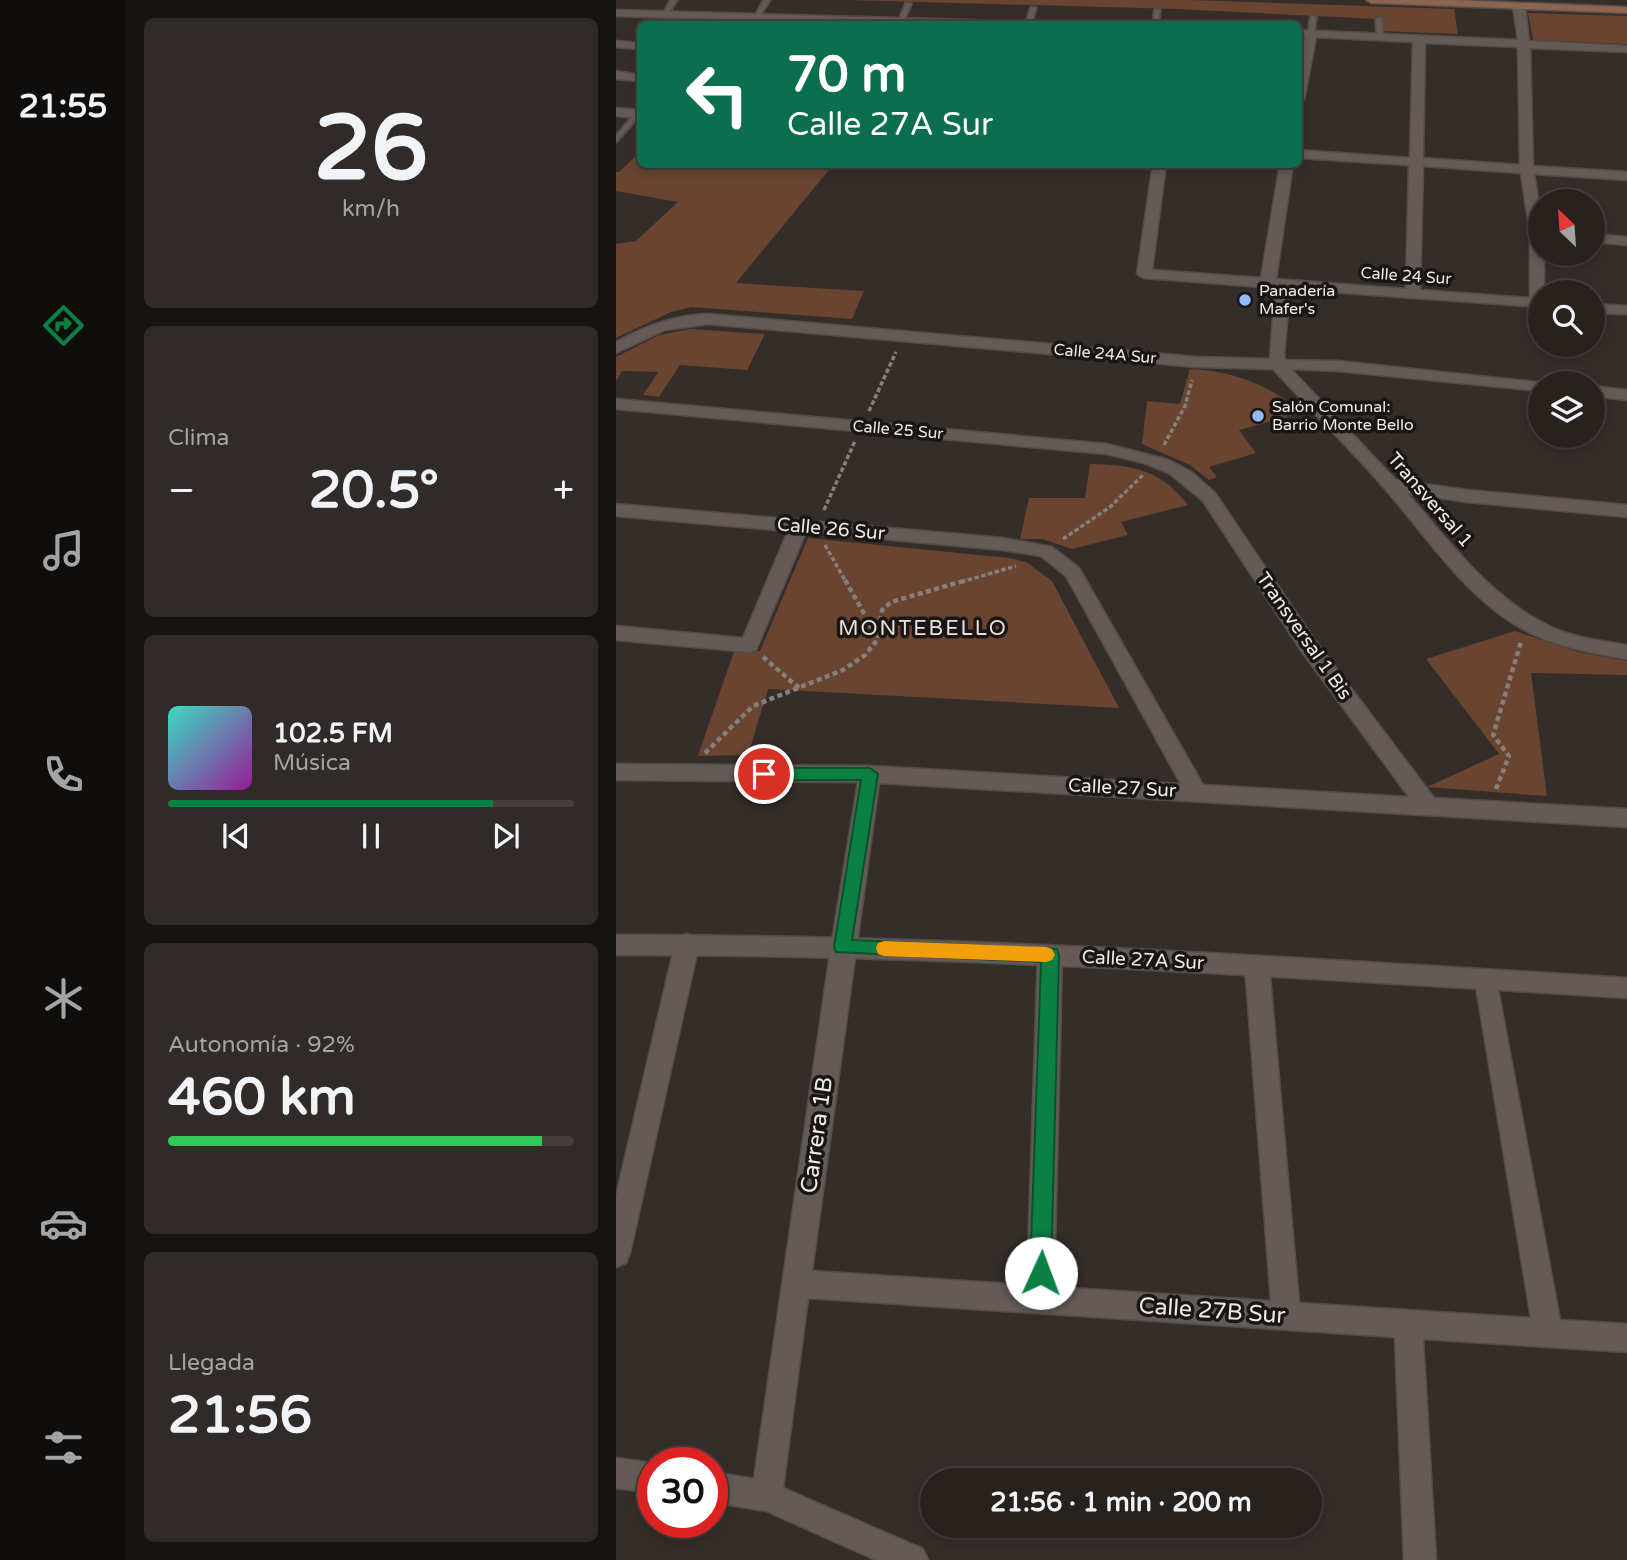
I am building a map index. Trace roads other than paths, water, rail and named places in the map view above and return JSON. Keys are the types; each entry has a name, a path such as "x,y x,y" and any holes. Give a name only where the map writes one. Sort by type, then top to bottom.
{"main road":[{"path":"1371,0 1627,10"}],"street":[{"path":"1519,6 1524,43 1527,170 1530,189"},
{"path":"616,13 817,21"},
{"path":"1302,62 1305,33 1524,43 1626,53"},
{"path":"1413,294 1419,38"},
{"path":"616,44 637,46"},
{"path":"616,75 637,78"},
{"path":"616,112 637,114"},
{"path":"1302,153 1627,176"},
{"name":"Calle 24 Sur","path":"1159,168 1144,274 1528,302"},
{"path":"1279,366 1276,353 1276,284 1287,168"},
{"path":"1605,239 1627,241"},
{"path":"1605,308 1627,310"},
{"name":"Calle 24A Sur","path":"616,348 651,328 708,318 1197,362 1338,366 1528,385"},
{"name":"Transversal 1","path":"1279,366 1392,485 1478,587 1527,625 1577,643 1627,652"},
{"path":"1605,392 1627,395"},
{"name":"Calle 25 Sur","path":"616,404 1107,449 1178,469"},
{"name":"Transversal 1 Bis","path":"1178,469 1192,477 1209,497 1307,645 1428,806"},
{"path":"1392,485 1467,496 1627,511"},
{"name":"Calle 26 Sur","path":"616,510 1017,545 1046,551 1073,572 1196,792"},
{"path":"616,633 748,645 807,528"},
{"name":"Calle 27 Sur","path":"616,772 870,774 1627,818"},
{"name":"Carrera 1B","path":"767,1496 842,947 870,774"},
{"path":"616,1253 687,944"},
{"name":"Calle 27A Sur","path":"616,945 842,947 1050,955 1627,988"},
{"path":"1040,1300 1050,955"},
{"path":"1257,966 1286,1315"},
{"path":"1487,979 1548,1333"},
{"name":"Calle 27B Sur","path":"797,1284 1627,1338"},
{"path":"1408,1324 1420,1560"},
{"path":"616,1474 637,1476"},
{"path":"728,1490 767,1496 912,1560"}],"lane":[{"path":"664,15 674,0"},
{"path":"756,17 767,0"},
{"path":"900,21 908,4"},
{"path":"1029,21 1033,8"},
{"path":"1155,21 1157,10"},
{"path":"1305,33 1313,17"},
{"path":"1379,19 1380,36"},
{"path":"616,140 637,116"}],"place":[{"name":"Panadería Mafer's","path":"1245,300"},
{"name":"Salón Comunal: Barrio Monte Bello","path":"1258,416"}],"district":[{"name":"MONTEBELLO","path":"923,628"}]}
